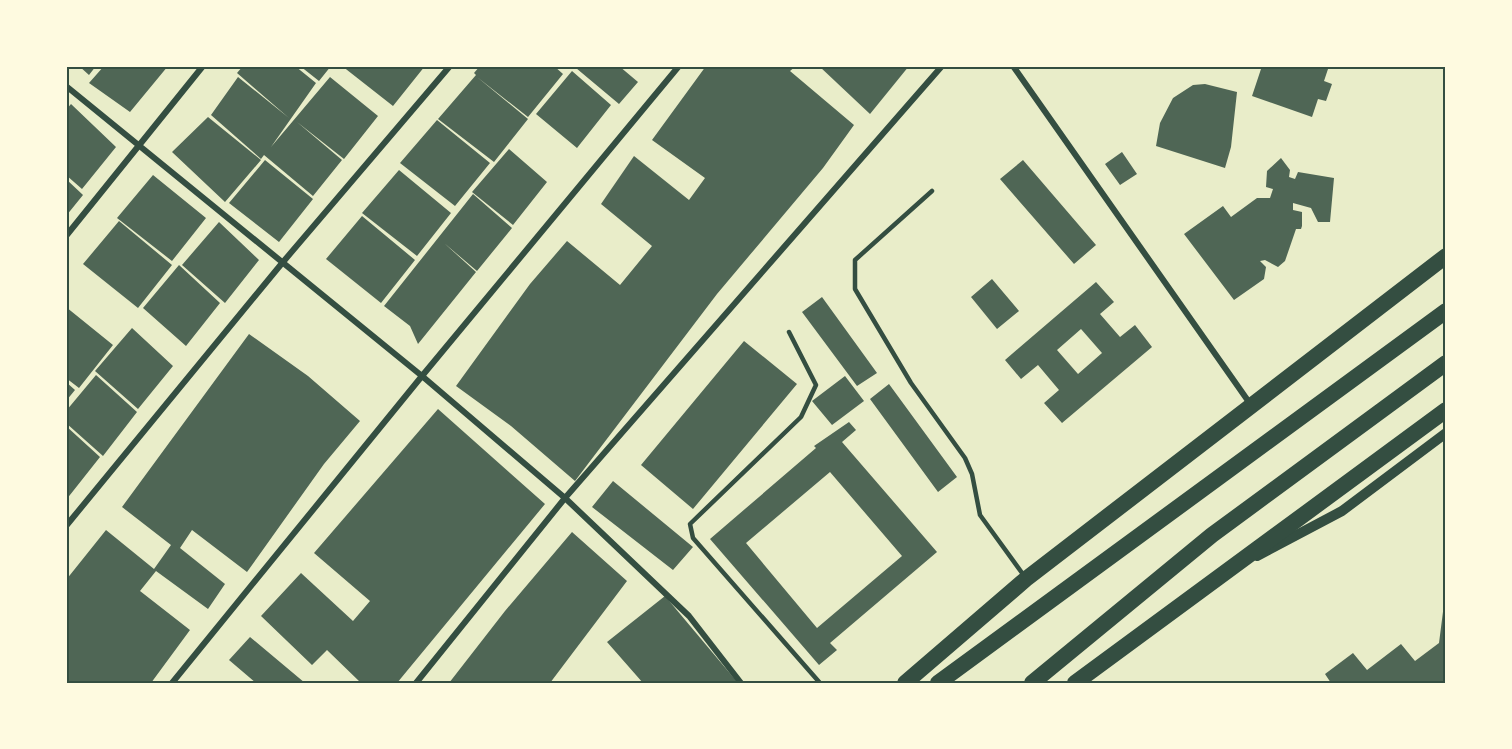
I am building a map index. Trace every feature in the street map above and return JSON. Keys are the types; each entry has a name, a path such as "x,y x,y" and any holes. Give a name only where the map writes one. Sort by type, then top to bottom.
{"highway":[{"path":"905,683 1026,579 1446,256"},
{"path":"938,683 1446,312"},
{"path":"1032,683 1212,535 1446,363"},
{"path":"1075,683 1446,410"}],"street":[{"path":"66,236 203,66"},
{"path":"66,526 282,262 450,66"},
{"path":"172,683 679,66"},
{"path":"416,683 565,498 942,66"},
{"path":"1013,66 1252,405"},
{"path":"66,86 422,376 565,498 688,616 741,683"},
{"path":"1230,569 1341,511 1446,433"}],"lane":[{"path":"932,191 855,260 855,289 911,383 965,458 972,474 980,515 1026,579"},
{"path":"789,332 816,385 801,417 690,524 693,538 820,683"}],"building":[{"path":"79,66 96,66 89,75"},
{"path":"104,66 168,66 130,112 89,83"},
{"path":"243,66 295,66 316,83 271,147 330,77 378,116 344,159 297,122 342,160 313,196 264,155 261,159 211,115 238,77 289,118 237,73"},
{"path":"300,66 331,66 319,81"},
{"path":"342,66 425,66 393,106"},
{"path":"480,66 554,66 563,74 528,117 477,77 528,119 494,162 438,119 476,75 474,73"},
{"path":"577,66 619,66 638,82 619,104 576,68"},
{"path":"706,66 796,66 790,71 854,125 823,168 717,294 575,481 511,426 456,386 530,284 567,241 620,285 652,246 601,204 634,156 689,200 705,178 652,140"},
{"path":"819,66 909,66 870,114"},
{"path":"1262,66 1329,66 1324,81 1332,84 1326,101 1318,99 1312,117 1252,96"},
{"path":"572,71 611,105 577,148 536,114"},
{"path":"1205,84 1237,92 1231,147 1225,168 1156,146 1160,123 1173,98 1193,85"},
{"path":"71,104 116,147 82,189 66,175 66,110"},
{"path":"208,117 261,160 225,202 172,152"},
{"path":"437,120 490,163 455,206 400,163"},
{"path":"509,149 547,182 513,225 472,192"},
{"path":"1122,152 1137,174 1120,185 1105,164"},
{"path":"1281,158 1290,170 1289,177 1295,179 1298,172 1334,178 1330,222 1318,222 1311,208 1293,203 1293,210 1302,212 1302,226 1301,229 1296,229 1285,261 1278,267 1265,260 1260,261 1266,267 1264,279 1234,300 1184,234 1223,206 1231,217 1257,198 1270,198 1273,189 1266,187 1267,171"},
{"path":"265,160 313,199 279,242 229,203"},
{"path":"1023,160 1096,245 1074,264 1000,179"},
{"path":"399,170 451,213 417,256 362,213"},
{"path":"153,175 206,218 172,261 117,218"},
{"path":"66,179 83,195 66,216"},
{"path":"473,194 512,228 477,271 444,243 476,272 418,344 410,326 384,306"},
{"path":"362,216 415,260 381,303 326,259"},
{"path":"119,221 172,265 138,308 83,264"},
{"path":"219,222 259,260 225,303 182,265"},
{"path":"179,265 220,303 186,346 143,308"},
{"path":"992,279 1019,311 997,329 971,297"},
{"path":"1096,282 1114,302 1100,314 1120,337 1135,325 1152,347 1062,423 1044,403 1059,390 1038,365 1021,379 1005,360","holes":["1081,329 1102,353 1078,374 1057,350"]},
{"path":"822,297 877,373 857,386 802,312"},
{"path":"66,307 113,345 79,388 66,378"},
{"path":"132,328 173,366 138,409 95,371"},
{"path":"249,334 308,376 360,421 324,464 247,572 192,530 180,548 225,584 208,609 156,571 140,591 190,630 151,683 66,683 66,580 106,530 154,569 171,545 122,507"},
{"path":"744,341 797,384 693,509 641,465"},
{"path":"96,375 137,412 103,456 66,423 66,411"},
{"path":"845,376 864,401 832,425 812,401"},
{"path":"66,382 75,390 66,401"},
{"path":"889,384 957,477 938,492 870,399"},
{"path":"438,409 545,504 397,683 361,683 327,650 312,665 261,616 301,573 353,621 370,601 314,553"},
{"path":"849,422 856,430 842,442 937,552 830,643 837,650 819,665 710,539 816,448 814,446","holes":["830,472 902,556 817,628 746,543"]},
{"path":"66,426 100,457 66,500"},
{"path":"613,481 693,547 673,570 592,507"},
{"path":"572,532 627,581 550,683 449,683 505,611"},
{"path":"665,596 738,683 643,683 607,642"},
{"path":"1445,596 1446,683 1331,683 1325,674 1353,653 1367,670 1401,644 1415,661 1439,643"},
{"path":"250,637 305,683 256,683 229,660"}]}
